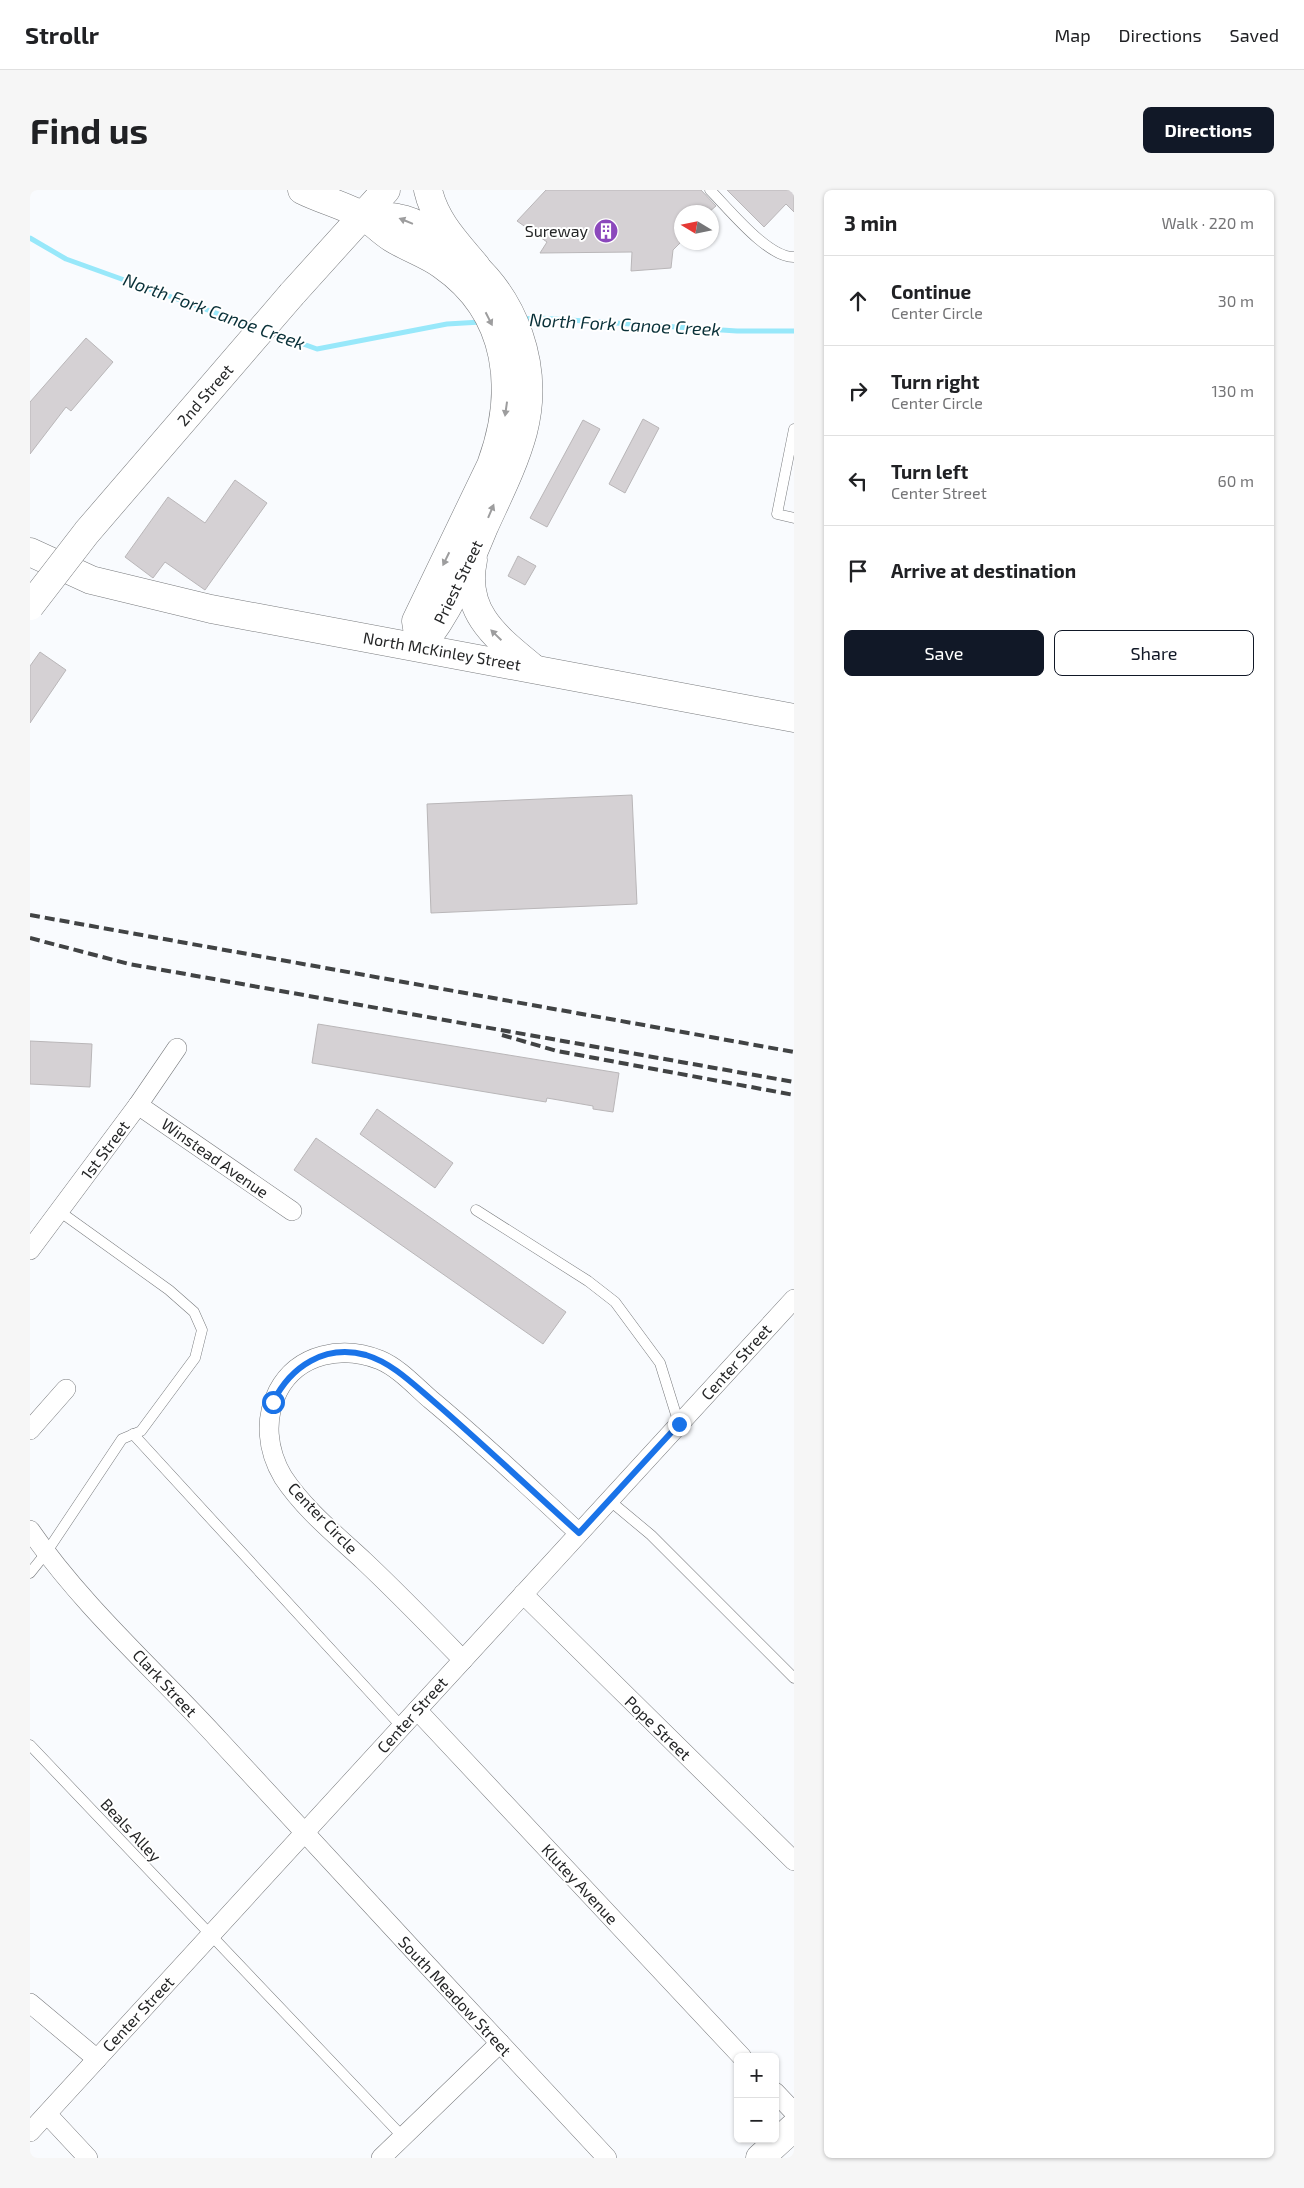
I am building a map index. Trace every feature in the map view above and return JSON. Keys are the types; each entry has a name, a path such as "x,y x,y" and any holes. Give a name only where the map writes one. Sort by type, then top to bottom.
{"street":[{"name":"Priest Street","path":"302,190 364,217 400,218 429,231 477,277 487,313 497,334 529,384 528,407 523,431 515,454 475,549 437,628 420,647"},
{"name":"2nd Street","path":"30,606 87,532 292,294 364,217 386,190"},
{"path":"428,190 433,208 477,277"},
{"name":"Priest Street","path":"420,647 416,620 490,465 498,444 515,360"},
{"path":"475,549 471,570 474,603 490,629 532,667"},
{"name":"North McKinley Street","path":"30,552 91,580 211,609 532,667 794,718"},
{"name":"1st Street","path":"30,1250 138,1105 177,1048"},
{"name":"Winstead Avenue","path":"138,1105 292,1211"},
{"name":"Center Street","path":"30,2132 794,1299"},
{"name":"Center Circle","path":"463,1660 401,1596 318,1518 283,1477 270,1446 268,1431 273,1402 290,1375 302,1364 317,1357 334,1353 350,1352 382,1361 397,1371 454,1419 579,1533"},
{"path":"30,1430 66,1389"},
{"name":"Clark Street","path":"30,1530 70,1582 218,1739 304,1834"},
{"name":"Pope Street","path":"523,1594 794,1861"},
{"name":"Klutey Avenue","path":"417,1710 738,2053"},
{"name":"South Meadow Street","path":"304,1834 500,2044 601,2156"},
{"path":"30,2003 97,2060"},
{"path":"381,2158 500,2044"},
{"path":"760,2158 790,2129 777,2098"},
{"path":"47,2114 88,2158"}],"lane":[{"path":"710,190 758,238 785,257 794,257"},
{"path":"794,429 777,514 794,518"},
{"path":"476,1210 588,1281 615,1302 660,1363 679,1424"},
{"path":"30,1573 46,1553 122,1439 141,1432 194,1358 202,1330 194,1312 169,1290 59,1211"},
{"path":"133,1434 402,1726"},
{"path":"609,1500 651,1536 794,1678"},
{"name":"Beals Alley","path":"30,1746 403,2137"}],"building":[{"name":"Sureway","path":"546,190 701,190 715,205 674,205 674,249 671,268 631,271 632,252 540,253 547,242 517,221"},
{"path":"727,190 794,190 794,212 786,204 764,227"},
{"path":"86,338 113,362 71,411 66,407 30,454 30,402"},
{"path":"643,419 659,428 625,493 609,484"},
{"path":"583,420 600,429 547,527 530,518"},
{"path":"235,480 267,503 205,590 165,562 153,578 125,557 168,497 205,523"},
{"path":"518,556 536,566 525,585 508,576"},
{"path":"40,652 66,670 30,723 30,666"},
{"path":"632,795 637,904 431,913 427,804"},
{"path":"318,1024 619,1073 613,1112 593,1109 593,1106 547,1098 546,1102 312,1063"},
{"path":"30,1041 92,1044 90,1087 30,1084"},
{"path":"377,1109 453,1163 435,1188 360,1134"},
{"path":"316,1138 566,1312 543,1344 294,1170"}],"waterway":[{"name":"North Fork Canoe Creek","path":"30,238 66,259 252,326"},
{"name":"North Fork Canoe Creek","path":"522,319 539,318 737,331 794,331"},
{"name":"North Fork Canoe Creek","path":"270,332 317,349 447,324 481,322"}],"railway":[{"path":"30,915 794,1052"},
{"path":"30,938 129,964 794,1082"},
{"path":"502,1035 557,1051 794,1095"}],"place":[{"name":"Sureway","path":"606,231"}],"route":[{"path":"273,1402 280,1388 290,1375 302,1364 317,1357 350,1352 382,1361 397,1371 454,1419 579,1533 679,1424"}]}
